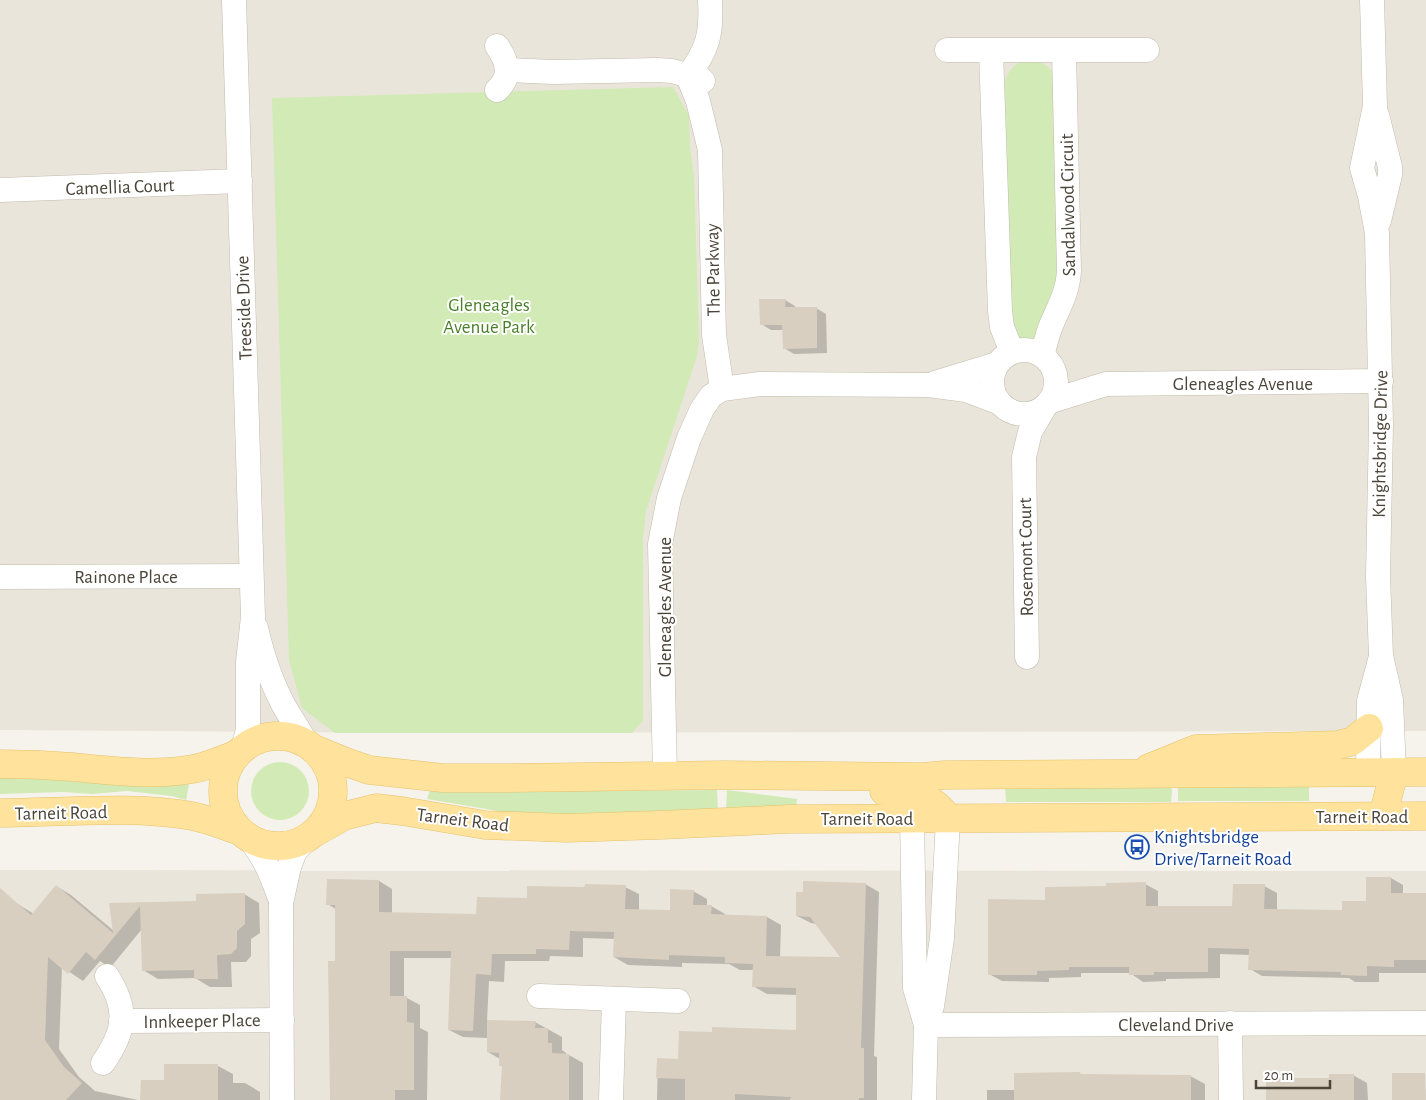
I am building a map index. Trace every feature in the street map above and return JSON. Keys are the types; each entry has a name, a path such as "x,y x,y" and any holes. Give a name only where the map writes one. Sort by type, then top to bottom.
{"main road":[{"path":"1134,774 1196,749 1338,745 1353,740 1369,728"},
{"path":"0,764 37,764 142,772 194,769 213,764 240,751 258,739 274,735 291,737 310,746 326,763 333,781 333,800 326,818 312,835 295,844 279,846 263,844 244,834 230,818 224,802 223,784 228,768 240,751"},
{"name":"Tarneit Road","path":"310,746 368,770 443,778 759,775 922,777 945,775 1426,772"},
{"path":"1381,772 1384,816"},
{"path":"759,775 839,789 886,791 915,806 930,800 948,818"},
{"path":"915,806 935,780 945,775"},
{"name":"Tarneit Road","path":"312,835 344,816 376,808 402,810 484,825 568,828 660,826 790,819 915,806"},
{"name":"Tarneit Road","path":"0,813 163,812 194,816 244,834"},
{"name":"Tarneit Road","path":"948,818 1426,816"}],"street":[{"name":"Treeside Drive","path":"234,0 253,617 248,662 248,730 240,751"},
{"path":"497,46 506,61 502,80 552,72 657,70 688,76 701,58 707,45 710,27 710,0"},
{"name":"Knightsbridge Drive","path":"1372,0 1374,106 1362,168 1377,233 1381,381 1377,547 1381,656 1391,700 1381,772"},
{"path":"947,50 1147,50"},
{"path":"992,51 1000,311 1005,358 993,373 992,383 994,393 1002,405"},
{"name":"Sandalwood Circuit","path":"1046,358 1050,327 1064,297 1070,271 1064,51"},
{"name":"The Parkway","path":"688,76 698,100 710,150 714,335 722,389"},
{"name":"Camellia Court","path":"0,190 240,181"},
{"path":"722,389 760,384 929,385 966,390 1002,405 1014,413 1024,415 1035,413 1047,404 1056,391 1057,381 1055,371 1046,358 1033,350 1023,350 929,385"},
{"name":"Gleneagles Avenue","path":"1046,358 1076,375 1106,384 1381,381"},
{"name":"Gleneagles Avenue","path":"1047,404 1106,384"},
{"name":"Gleneagles Avenue","path":"665,776 660,544 669,498 689,438 702,409 711,396 722,389"},
{"name":"Rosemont Court","path":"1027,657 1024,457 1030,432 1047,404"},
{"name":"Rosemont Court","path":"1002,405 1024,457"},
{"name":"Rainone Place","path":"0,577 251,576"},
{"name":"Treeside Drive","path":"253,617 261,650 275,685 284,705 310,746"},
{"name":"Knightsbridge Drive","path":"1381,656 1369,701 1369,728 1381,772"},
{"path":"915,806 915,988 926,1025"},
{"path":"924,1100 926,1025 932,1006 942,938 948,818"},
{"path":"244,834 262,854 282,903"},
{"path":"282,1100 282,903 289,867 295,851 312,835"},
{"path":"914,938 942,938"},
{"name":"Innkeeper Place","path":"103,1062 113,1048 119,1035 122,1021 121,1006 117,992 107,976"},
{"path":"540,996 678,1001"},
{"path":"611,1100 614,998"},
{"name":"Innkeeper Place","path":"122,1021 282,1020"},
{"path":"1230,1023 1231,1100"},
{"name":"Cleveland Drive","path":"926,1025 1426,1023"}],"shaded area":[{"path":"0,0 1426,0 1426,731 439,733 0,730"},
{"path":"0,870 1426,871 1426,1100 0,1100"}],"green space":[{"path":"1023,61 1037,62 1045,65 1054,75 1060,279 1034,340 1017,343 1010,335 1005,83 1011,69"},
{"name":"Gleneagles Avenue Park","path":"673,87 689,116 690,149 694,175 699,340 697,356 646,511 643,538 643,721 632,733 335,733 302,708 289,660 272,98"},
{"path":"274,762 286,762 301,770 309,785 309,797 301,812 286,820 274,820 259,812 251,797 251,785 259,770"},
{"path":"0,777 142,785 189,784 186,800 172,796 127,791 92,794 63,792 0,794"},
{"path":"1309,779 1309,801 1178,801 1178,781"},
{"path":"1170,782 1172,791 1171,802 1006,802 1005,783"},
{"path":"430,790 450,792 717,790 718,811 553,815 504,812 427,799"},
{"path":"727,790 797,799 796,809 726,810"}],"building":[{"path":"759,299 786,299 785,307 817,307 817,348 783,349 782,325 760,325"},
{"path":"1366,877 1391,877 1391,893 1426,893 1426,960 1394,960 1394,967 1367,966 1367,976 1341,975 1341,972 1248,970 1249,949 1208,948 1208,972 1154,972 1154,975 1129,975 1129,967 1069,967 1069,970 1037,971 1037,975 988,975 988,899 1045,900 1045,887 1106,886 1106,883 1146,882 1146,906 1232,906 1233,884 1265,884 1264,909 1342,910 1342,901 1366,901"},
{"path":"327,879 379,880 379,912 476,914 477,897 527,898 527,886 584,887 585,884 626,885 625,909 670,910 670,889 694,890 693,905 712,905 711,914 767,916 766,956 840,957 810,917 796,916 796,892 803,892 803,881 866,883 861,1048 864,1048 864,1098 859,1098 859,1100 790,1100 791,1097 735,1094 735,1100 685,1100 685,1079 656,1078 657,1058 678,1059 679,1031 712,1032 712,1027 796,1030 796,988 752,987 753,964 725,963 725,957 669,955 669,960 613,957 614,932 570,931 569,950 536,949 536,954 492,954 491,975 476,974 473,1031 448,1030 451,951 390,951 390,996 407,996 407,1022 414,1023 414,1090 395,1090 395,1100 330,1100 328,961 335,961 335,905 326,905"},
{"path":"56,885 113,933 109,903 196,901 196,894 245,893 245,924 237,931 237,948 231,954 217,955 218,979 194,979 194,970 142,971 140,906 95,960 86,952 68,974 48,957 45,1040 64,1067 82,1083 66,1100 0,1100 0,888 31,915"},
{"path":"487,1020 536,1021 535,1028 548,1028 548,1043 552,1043 552,1053 569,1054 569,1100 500,1100 502,1066 499,1066 499,1053 487,1052"},
{"path":"164,1064 218,1064 218,1100 140,1100 141,1080 164,1080"},
{"path":"1080,1072 1080,1074 1191,1075 1191,1100 1014,1100 1014,1073"},
{"path":"1392,1073 1425,1073 1426,1100 1392,1100"},
{"path":"1329,1074 1354,1074 1354,1100 1266,1100 1266,1078 1329,1078"}],"place":[{"name":"Knightsbridge Drive/Tarneit Road","path":"1137,847"}]}
